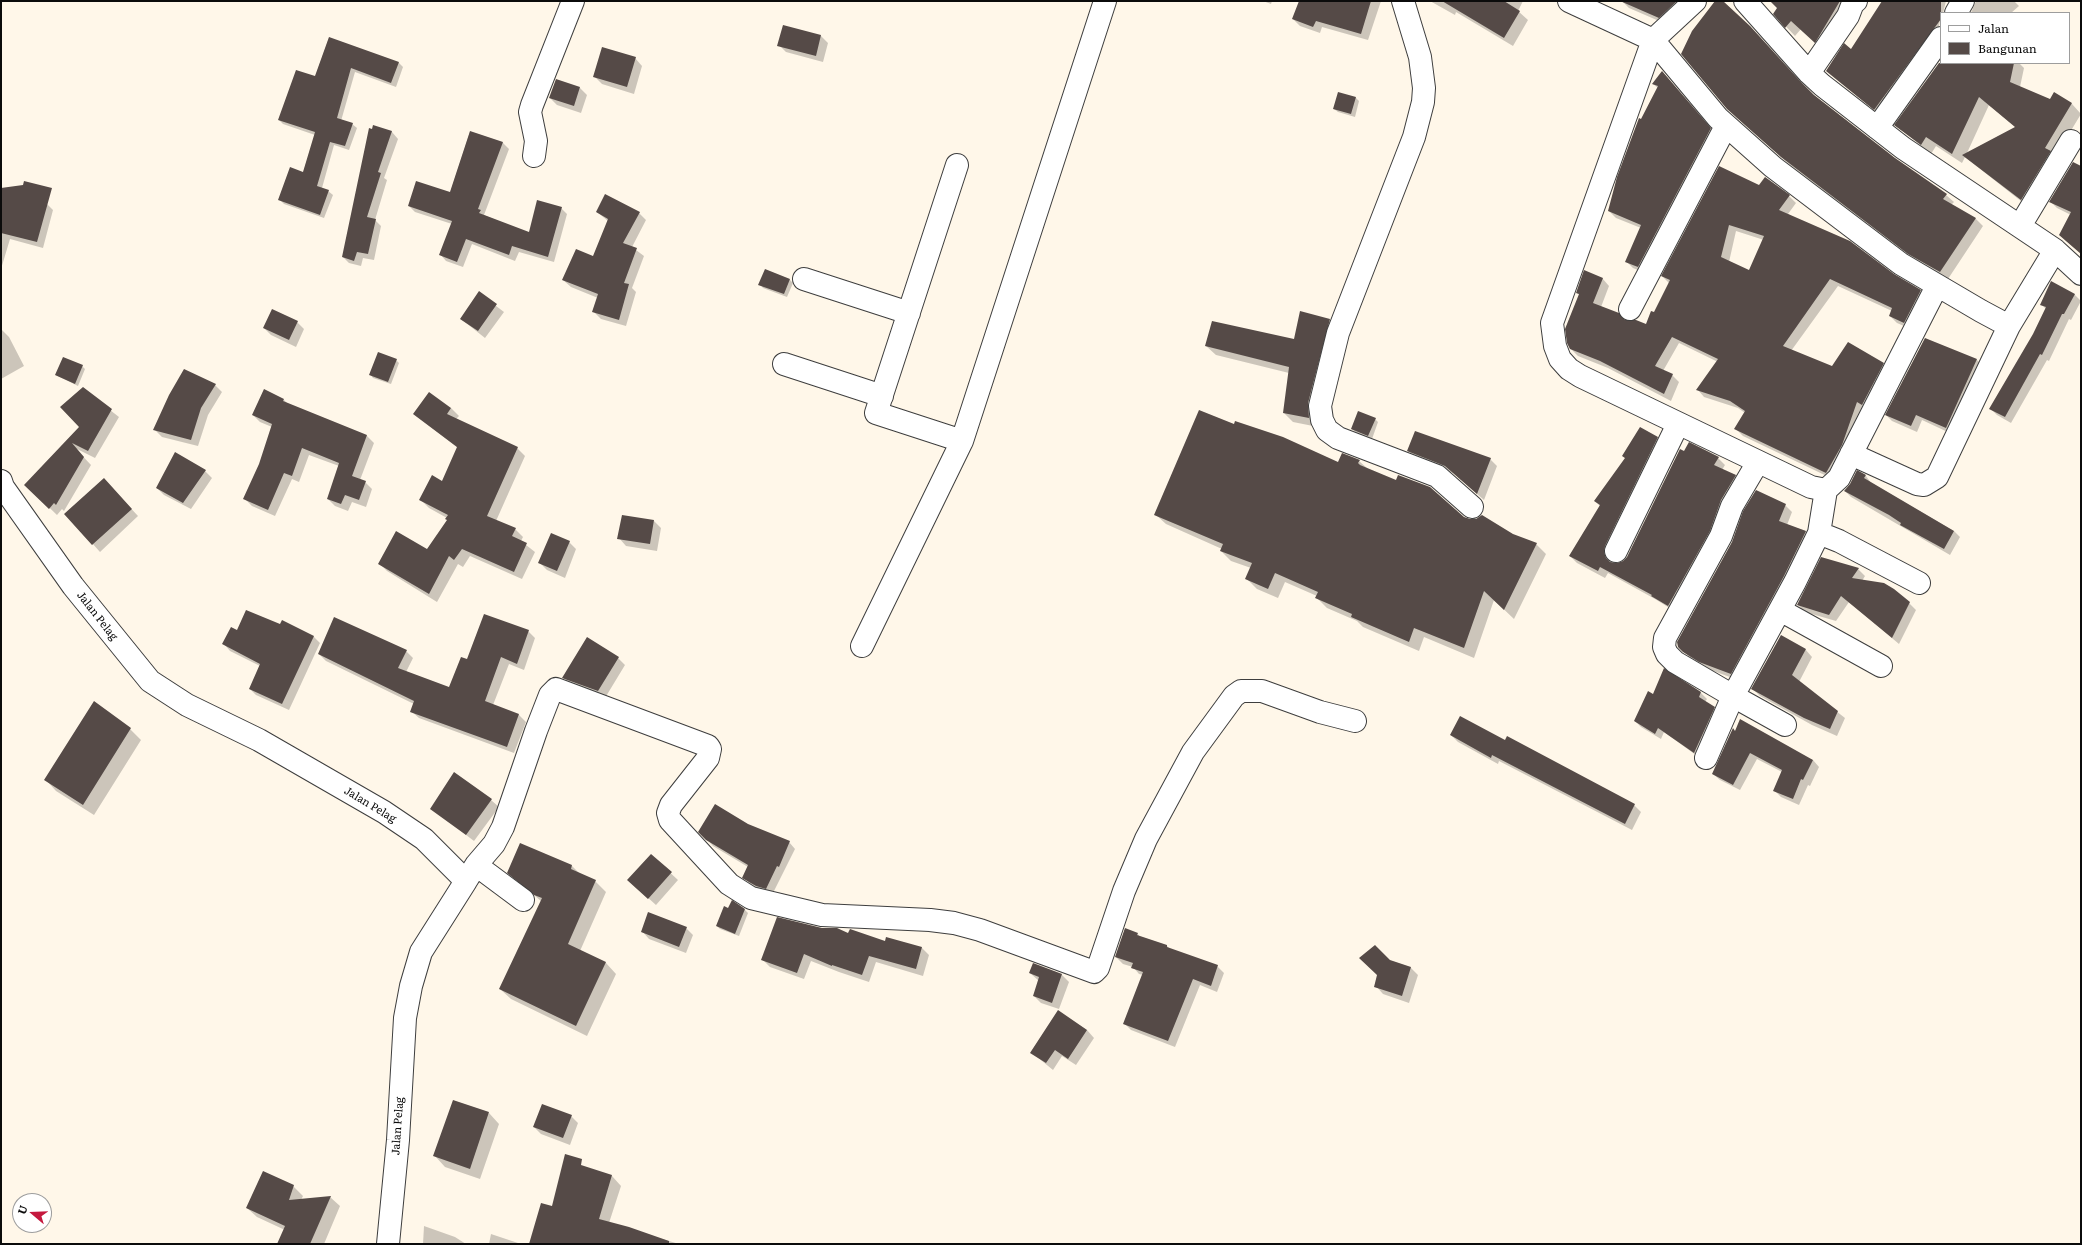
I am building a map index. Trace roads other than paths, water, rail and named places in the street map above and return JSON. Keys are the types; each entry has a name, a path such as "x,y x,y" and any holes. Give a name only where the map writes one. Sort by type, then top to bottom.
{"street":[{"path":"534,156 536,141 530,112 573,1"},
{"path":"862,646 962,441 1105,1"},
{"path":"1403,1 1420,57 1424,88 1423,102 1414,137 1338,333 1320,406 1322,420 1328,430 1338,438 1437,476 1472,507"},
{"path":"1569,1 1653,40 1726,126 1773,167 1901,264 2009,326"},
{"path":"1695,1 1653,40 1552,323 1555,346 1560,359 1569,369 1678,424 1811,487 1826,490"},
{"path":"1745,1 1809,73 1903,148 2055,250 2081,274"},
{"path":"1809,73 1856,1"},
{"path":"1957,12 1963,1"},
{"path":"1877,128 1940,39"},
{"path":"1630,309 1726,126"},
{"path":"2020,226 2071,141"},
{"path":"957,165 876,413 962,441"},
{"path":"1851,454 1917,484 1924,485 1937,477 2009,326 2055,250"},
{"path":"804,279 909,313"},
{"path":"1706,758 1733,696 1780,610 1819,533 1826,490 1839,478 1937,286"},
{"path":"784,364 882,396"},
{"path":"1616,551 1678,424"},
{"path":"1758,462 1732,506 1721,536 1665,638 1664,647 1667,654 1675,662 1785,725"},
{"name":"Jalan Pelag","path":"1,481 3,487 73,586 150,681 187,705 259,740 384,812 471,873 421,952 411,986 405,1018 398,1140 388,1244"},
{"path":"1819,533 1839,541 1919,583"},
{"path":"1780,610 1881,666"},
{"path":"523,900 471,873 494,844 503,827 553,690 560,689 582,700 708,746 710,749 708,758 671,805 668,813 670,820 729,884 750,898 822,916 930,920 954,923 980,930 1094,972 1098,968 1124,891 1146,839 1193,752 1234,696 1249,690 1262,691 1320,712 1355,721"}]}
